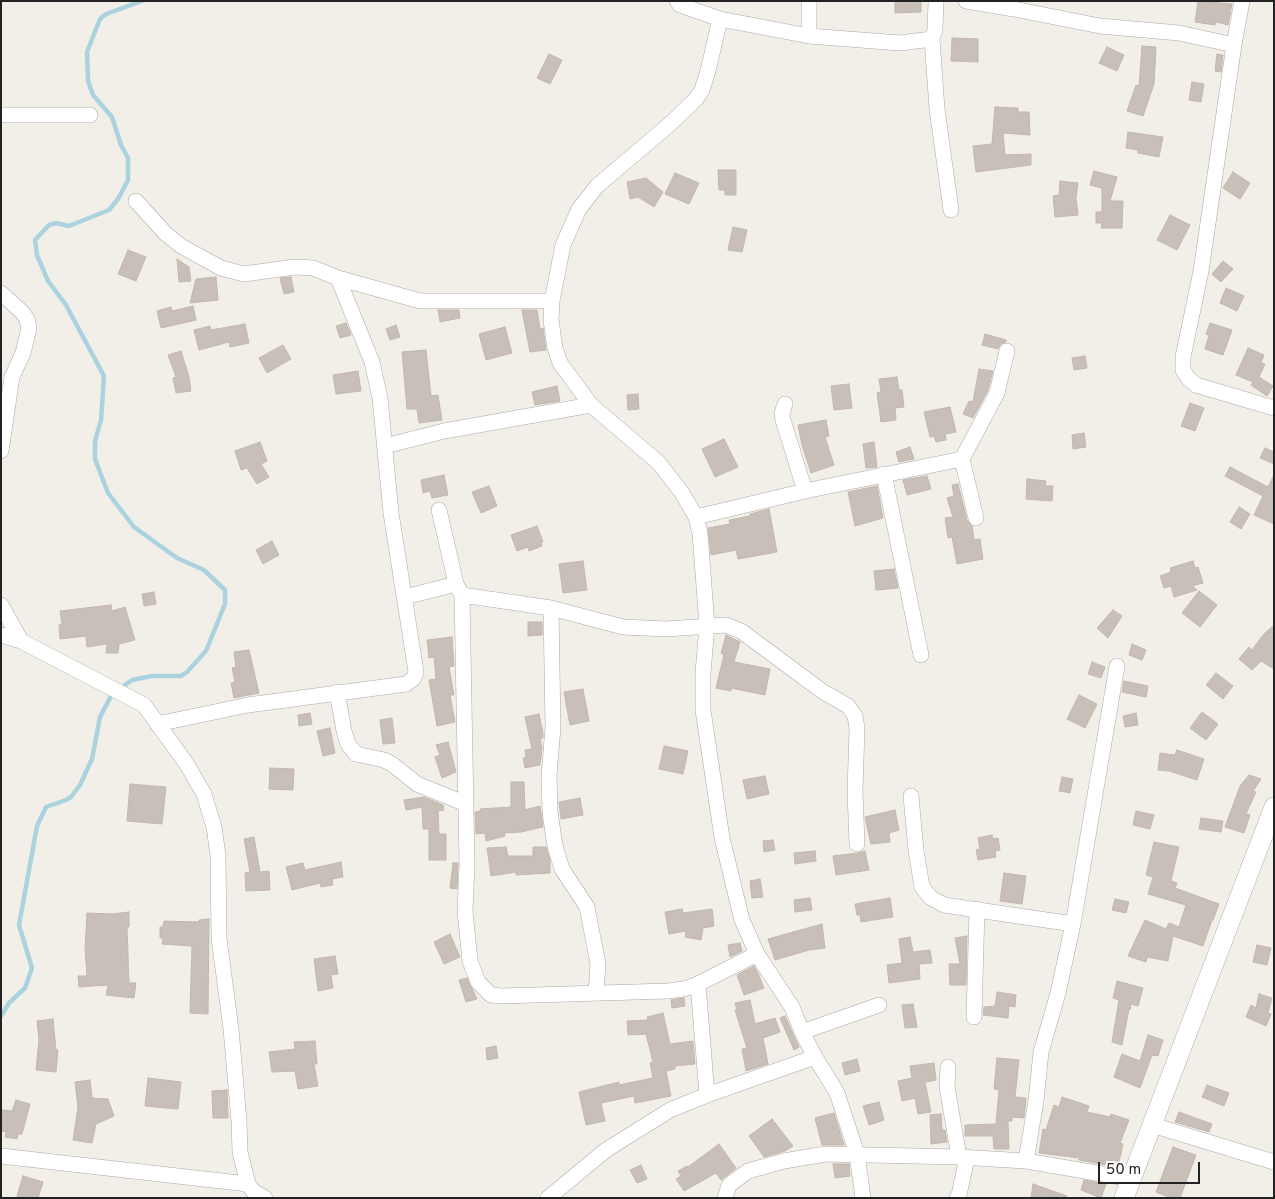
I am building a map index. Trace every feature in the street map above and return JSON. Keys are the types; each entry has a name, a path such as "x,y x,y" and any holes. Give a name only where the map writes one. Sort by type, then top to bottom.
{"street":[{"path":"677,1 680,5 720,19 809,36 900,43 932,40"},
{"path":"809,1 809,36"},
{"path":"936,1 936,30 932,40 937,109 951,210"},
{"path":"966,1 1100,26 1179,33 1234,45"},
{"path":"1242,1 1234,45 1213,198 1201,271 1183,357 1183,370 1196,385 1274,408"},
{"path":"720,19 708,71 702,90 696,99 670,124 597,186 579,209 563,245 552,302 551,320 555,348 560,363 591,405 659,463 682,493 696,517 700,533 707,626 702,672 703,710 722,838 742,920 757,954 792,1007 815,1057 837,1093 857,1154 863,1198"},
{"path":"1,115 90,115"},
{"path":"136,201 166,234 181,246 221,268 244,274 295,267 313,268 338,278 420,301 552,302"},
{"path":"157,724 248,704 406,684 414,678 416,672 391,512 380,398 372,362 338,278"},
{"path":"1,293 22,312 27,319 29,328 23,353 12,377 1,450"},
{"path":"976,518 962,459 997,393 1007,351"},
{"path":"785,404 782,413 783,420 805,491"},
{"path":"385,446 444,431 591,405"},
{"path":"696,517 805,491 962,459"},
{"path":"884,474 921,655"},
{"path":"439,510 459,590 468,866 466,911 470,961 478,982 491,995 668,991 684,989 698,984 757,954"},
{"path":"405,597 459,590 551,608 624,627 666,629 726,625 741,631 822,690 848,706 855,716 857,728 855,792 857,844"},
{"path":"1,606 21,641"},
{"path":"551,608 554,727 549,776 550,812 555,846 562,869 587,908 598,964 596,993"},
{"path":"1,634 21,641 144,704 186,763 204,794 214,827 218,855 219,938 231,1029 240,1152 248,1184 253,1192 264,1198"},
{"path":"1026,1161 1036,1101 1041,1052 1058,993 1073,924 1117,666"},
{"path":"337,692 348,744 356,754 384,760 417,784 466,804"},
{"path":"912,796 916,850 922,887 931,898 944,905 1073,924"},
{"path":"1124,1198 1274,807"},
{"path":"974,1017 977,909"},
{"path":"698,984 707,1095"},
{"path":"802,1032 879,1005"},
{"path":"548,1198 606,1150 670,1110 815,1057"},
{"path":"948,1067 947,1086 963,1158 959,1195 956,1198"},
{"path":"1152,1125 1274,1162"},
{"path":"725,1198 729,1185 748,1170 825,1154 1026,1161 1132,1179"},
{"path":"1,1156 248,1184"}],"building":[{"path":"895,1 921,1 921,12 895,13"},
{"path":"1198,1 1232,4 1228,25 1216,22 1215,25 1195,22"},
{"path":"952,38 978,39 978,62 951,61"},
{"path":"1142,46 1156,47 1154,84 1143,116 1127,111 1136,85 1139,86"},
{"path":"1107,47 1124,55 1117,71 1099,63"},
{"path":"549,54 562,60 550,84 537,78"},
{"path":"1217,54 1223,55 1221,72 1215,71"},
{"path":"1192,82 1204,84 1201,102 1189,100"},
{"path":"995,107 1018,108 1018,112 1029,112 1030,135 1003,133 1005,155 1031,154 1031,165 976,172 973,146 992,144"},
{"path":"1128,132 1163,137 1159,157 1138,153 1138,150 1126,148"},
{"path":"718,170 736,170 736,195 725,195 725,190 719,190"},
{"path":"1094,171 1117,177 1110,201 1123,201 1122,228 1101,228 1102,223 1096,223 1096,212 1102,212 1102,188 1090,185"},
{"path":"1233,172 1250,183 1240,199 1223,188"},
{"path":"675,173 699,183 689,204 665,194"},
{"path":"646,178 663,192 654,207 638,197 630,199 627,182"},
{"path":"1060,181 1078,183 1076,198 1078,215 1055,217 1053,196 1059,195"},
{"path":"1170,215 1190,225 1177,250 1157,240"},
{"path":"733,227 747,230 742,252 728,250"},
{"path":"128,250 146,257 136,281 118,274"},
{"path":"177,259 189,267 191,281 179,282"},
{"path":"1223,261 1233,269 1221,282 1212,274"},
{"path":"216,277 218,300 190,303 196,279"},
{"path":"291,277 294,292 284,294 280,278"},
{"path":"1226,288 1244,296 1237,311 1220,303"},
{"path":"193,306 196,320 161,328 157,311 171,307 172,311"},
{"path":"438,310 459,310 460,318 440,322"},
{"path":"522,310 537,310 540,329 543,328 546,350 530,352"},
{"path":"346,323 351,335 340,338 336,326"},
{"path":"1210,323 1232,330 1223,355 1205,349 1209,335 1206,334"},
{"path":"245,324 249,343 230,347 229,342 199,350 194,330 210,326 211,330"},
{"path":"396,325 400,337 390,340 386,329"},
{"path":"505,327 512,353 486,360 479,334"},
{"path":"985,334 1006,340 1006,342 1001,344 998,349 982,345"},
{"path":"283,345 291,359 267,373 259,358"},
{"path":"1248,348 1264,355 1261,363 1265,364 1259,377 1273,386 1267,396 1251,385 1253,382 1236,375"},
{"path":"426,350 431,396 438,395 442,420 419,423 417,409 407,409 402,352"},
{"path":"181,351 191,391 176,393 173,378 176,377 168,355"},
{"path":"1085,356 1087,368 1074,370 1072,358"},
{"path":"979,369 993,371 988,390 973,418 963,414 969,401 973,402"},
{"path":"358,371 361,391 336,394 333,375"},
{"path":"897,377 899,390 902,390 904,407 895,408 896,420 881,422 877,393 881,392 879,379"},
{"path":"849,384 852,408 834,410 831,386"},
{"path":"557,386 560,401 535,405 532,392"},
{"path":"638,394 639,409 628,410 627,395"},
{"path":"1190,403 1204,408 1195,431 1181,426"},
{"path":"950,407 956,432 945,434 946,440 936,442 934,436 930,437 924,412"},
{"path":"826,420 829,436 825,437 834,465 811,473 798,425"},
{"path":"1084,433 1086,447 1073,449 1072,435"},
{"path":"724,439 738,467 715,477 702,449"},
{"path":"260,442 267,461 261,464 269,477 257,484 247,468 241,470 235,451"},
{"path":"874,442 877,467 866,468 863,444"},
{"path":"910,447 914,459 899,462 896,452"},
{"path":"1265,448 1274,452 1274,464 1260,458"},
{"path":"1230,467 1268,487 1274,475 1274,524 1254,515 1263,496 1225,476"},
{"path":"444,475 448,495 432,498 430,491 423,493 421,480"},
{"path":"927,476 931,489 907,495 903,480"},
{"path":"1027,479 1046,481 1045,486 1053,486 1052,501 1026,499"},
{"path":"958,484 967,520 972,526 974,540 980,539 983,559 957,564 952,537 948,538 945,518 953,517 947,498 954,496 952,485"},
{"path":"489,486 497,506 481,513 472,492"},
{"path":"877,486 883,518 855,526 848,492"},
{"path":"1239,507 1250,514 1241,529 1230,522"},
{"path":"769,509 777,552 738,559 736,550 711,555 708,528 730,524 729,520 750,516 750,514"},
{"path":"537,526 543,542 541,543 542,546 529,551 528,547 517,551 511,535"},
{"path":"272,541 279,555 263,564 256,550"},
{"path":"583,561 587,590 563,593 559,564"},
{"path":"1193,561 1195,568 1198,567 1203,583 1192,586 1197,590 1174,597 1171,586 1164,588 1160,576 1171,572 1170,568"},
{"path":"894,569 898,588 876,590 874,571"},
{"path":"1199,591 1217,605 1200,627 1182,613"},
{"path":"154,592 156,604 144,606 142,594"},
{"path":"111,605 112,611 125,607 135,640 119,644 118,653 106,653 107,644 87,647 86,636 60,639 59,625 62,624 60,611"},
{"path":"1113,610 1122,616 1108,638 1097,628"},
{"path":"528,622 542,622 542,635 528,636"},
{"path":"1274,625 1274,669 1261,661 1252,670 1239,659 1249,647 1252,650 1264,634"},
{"path":"726,635 740,642 734,662 770,669 765,695 731,688 731,691 716,688 724,655 721,653"},
{"path":"452,637 454,666 449,667 454,695 450,695 455,722 437,726 429,680 436,679 434,657 429,658 427,640"},
{"path":"1132,644 1146,650 1142,660 1129,655"},
{"path":"249,650 259,693 234,698 231,683 235,682 232,668 236,667 234,652"},
{"path":"1092,662 1105,667 1101,678 1088,674"},
{"path":"1216,673 1233,686 1223,699 1206,685"},
{"path":"1124,681 1148,686 1146,697 1122,692"},
{"path":"583,689 589,721 570,725 564,692"},
{"path":"1079,695 1097,704 1085,728 1067,719"},
{"path":"1202,712 1218,724 1206,740 1190,728"},
{"path":"310,713 312,724 299,726 298,715"},
{"path":"1136,713 1138,725 1125,727 1123,716"},
{"path":"539,714 543,733 543,738 540,739 542,748 540,765 525,768 523,758 526,757 525,750 532,749 525,717"},
{"path":"392,718 395,743 383,744 380,720"},
{"path":"330,728 335,753 323,756 317,731"},
{"path":"448,742 456,772 442,778 435,757 440,755 436,745"},
{"path":"664,746 688,751 683,774 659,769"},
{"path":"1177,750 1204,759 1197,780 1169,771 1158,770 1160,753 1175,755"},
{"path":"270,768 294,769 293,790 269,789"},
{"path":"1249,775 1261,779 1253,791 1256,792 1246,814 1250,815 1244,833 1225,827 1240,786"},
{"path":"765,776 769,794 747,799 743,780"},
{"path":"1062,777 1073,779 1070,793 1059,791"},
{"path":"511,782 524,782 525,810 540,806 543,827 521,832 504,833 505,836 486,841 485,833 476,834 475,812 481,811 480,809 511,807"},
{"path":"130,784 166,787 162,824 127,821"},
{"path":"424,797 443,805 444,810 438,811 439,834 446,834 446,860 429,860 429,829 423,829 422,807 406,810 404,800"},
{"path":"580,798 583,815 561,819 559,802"},
{"path":"895,810 899,830 889,833 890,842 871,844 865,817"},
{"path":"1136,811 1154,815 1150,829 1133,825"},
{"path":"1201,818 1223,821 1221,832 1199,829"},
{"path":"992,835 993,839 998,838 1000,850 995,851 996,857 978,860 976,850 980,849 978,838"},
{"path":"254,837 260,872 269,871 270,890 246,891 245,873 250,872 244,839"},
{"path":"773,840 775,850 764,852 763,841"},
{"path":"1154,842 1179,847 1171,881 1177,883 1175,888 1219,904 1203,946 1173,936 1168,961 1147,957 1146,962 1128,956 1145,920 1166,929 1169,923 1179,927 1186,905 1148,894 1153,877 1146,875"},
{"path":"506,847 508,856 533,856 533,847 546,847 550,860 550,873 516,875 516,872 491,876 487,848"},
{"path":"815,851 816,861 795,864 794,853"},
{"path":"865,851 869,870 836,875 833,856"},
{"path":"341,862 343,877 332,879 333,885 321,887 320,883 292,890 286,867 303,863 305,870"},
{"path":"453,863 458,863 457,889 450,888"},
{"path":"1004,873 1026,876 1022,904 1000,901"},
{"path":"760,879 763,897 752,898 750,881"},
{"path":"810,898 812,910 795,912 794,900"},
{"path":"890,898 893,917 861,922 860,915 857,915 855,904"},
{"path":"1115,899 1129,902 1126,913 1112,910"},
{"path":"682,909 683,913 712,909 714,926 703,928 701,940 685,937 686,931 669,934 665,912"},
{"path":"129,912 129,927 127,927 129,983 136,983 134,998 106,995 108,985 79,987 78,976 87,976 85,948 87,913 112,914"},
{"path":"209,919 208,1014 190,1013 192,946 162,944 163,938 160,938 160,927 163,927 164,921 199,922 199,920"},
{"path":"822,924 825,948 809,950 775,960 768,939"},
{"path":"450,934 460,957 444,964 434,942"},
{"path":"967,936 966,985 950,985 949,964 960,964 955,938"},
{"path":"910,937 913,952 930,950 932,963 919,964 920,979 889,983 887,965 902,963 899,939"},
{"path":"740,943 742,951 730,957 728,945"},
{"path":"1257,945 1271,948 1267,965 1253,962"},
{"path":"335,956 338,974 331,975 333,988 318,991 314,959"},
{"path":"754,966 764,988 744,995 737,975"},
{"path":"467,978 477,999 466,1002 459,980"},
{"path":"1117,981 1143,988 1138,1006 1131,1004 1129,1009 1122,1045 1112,1042 1119,1000 1113,998"},
{"path":"997,992 1016,995 1015,1007 1009,1006 1008,1018 983,1015 984,1007 995,1006"},
{"path":"1259,994 1272,998 1268,1013 1271,1014 1266,1026 1246,1017 1251,1005 1256,1008"},
{"path":"684,998 685,1006 672,1008 671,1000"},
{"path":"750,1000 755,1024 775,1018 780,1032 763,1038 768,1064 746,1071 742,1049 747,1048 735,1010 737,1010 735,1003"},
{"path":"913,1004 917,1027 905,1028 902,1005"},
{"path":"663,1013 670,1044 693,1041 695,1064 675,1066 675,1069 666,1071 671,1096 635,1103 634,1096 601,1103 605,1121 586,1125 579,1092 619,1082 619,1085 653,1078 650,1063 653,1062 646,1034 628,1035 627,1021 648,1020 647,1017"},
{"path":"785,1016 799,1047 794,1050 780,1018"},
{"path":"53,1019 56,1050 58,1050 56,1072 36,1070 39,1040 37,1021"},
{"path":"1148,1035 1163,1040 1158,1056 1152,1055 1140,1088 1114,1077 1122,1054 1140,1061"},
{"path":"315,1041 317,1064 314,1064 318,1086 298,1089 295,1071 272,1072 269,1052 295,1049 294,1042"},
{"path":"496,1046 498,1058 487,1060 486,1048"},
{"path":"997,1058 1019,1060 1015,1097 1026,1098 1024,1118 1012,1117 1012,1121 1008,1121 1009,1149 994,1149 993,1136 965,1136 965,1125 996,1124 999,1090 994,1089"},
{"path":"857,1059 860,1071 845,1075 842,1063"},
{"path":"934,1063 936,1080 925,1082 931,1112 918,1114 915,1098 902,1101 898,1081 912,1078 910,1066"},
{"path":"148,1078 181,1082 178,1109 145,1106"},
{"path":"90,1080 92,1098 108,1099 114,1116 96,1124 92,1143 73,1140 78,1107 75,1082"},
{"path":"1207,1085 1229,1093 1224,1106 1202,1097"},
{"path":"227,1090 228,1118 213,1118 212,1091"},
{"path":"1062,1097 1089,1106 1087,1112 1110,1117 1111,1114 1129,1120 1120,1143 1123,1144 1118,1167 1079,1160 1079,1158 1039,1153 1043,1129 1046,1130 1054,1105 1059,1107"},
{"path":"16,1100 30,1104 22,1134 18,1134 17,1139 5,1137 6,1132 1,1131 2,1110 12,1111"},
{"path":"879,1102 884,1120 869,1125 863,1106"},
{"path":"1179,1112 1212,1124 1209,1132 1175,1122"},
{"path":"834,1113 844,1145 822,1145 815,1118"},
{"path":"941,1114 942,1130 945,1130 947,1142 931,1144 930,1115"},
{"path":"772,1119 793,1146 785,1151 764,1157 749,1136"},
{"path":"719,1144 736,1168 721,1180 716,1173 684,1191 676,1179 681,1176 678,1171 688,1167"},
{"path":"1173,1147 1196,1155 1180,1198 1171,1198 1156,1192"},
{"path":"833,1164 849,1164 850,1176 835,1178"},
{"path":"641,1165 647,1179 637,1183 630,1170"},
{"path":"23,1176 43,1182 38,1198 17,1196"},
{"path":"1084,1180 1106,1184 1101,1198 1081,1190"},
{"path":"1033,1184 1067,1196 1066,1198 1031,1198"}],"waterway":[{"path":"125,685 132,680 152,676 181,676 187,672 206,651 225,604 225,590 204,570 177,558 134,527 108,493 95,459 95,441 101,420 104,376 66,305 48,281 37,255 35,240 49,225 56,223 69,226 109,210 118,199 128,180 128,158 121,145 112,117 93,95 88,81 87,52 100,19 106,14 142,1"},
{"path":"1,1016 9,1003 25,988 32,968 19,925 37,826 46,807 71,797 80,785 92,759 100,717 111,696"}]}
